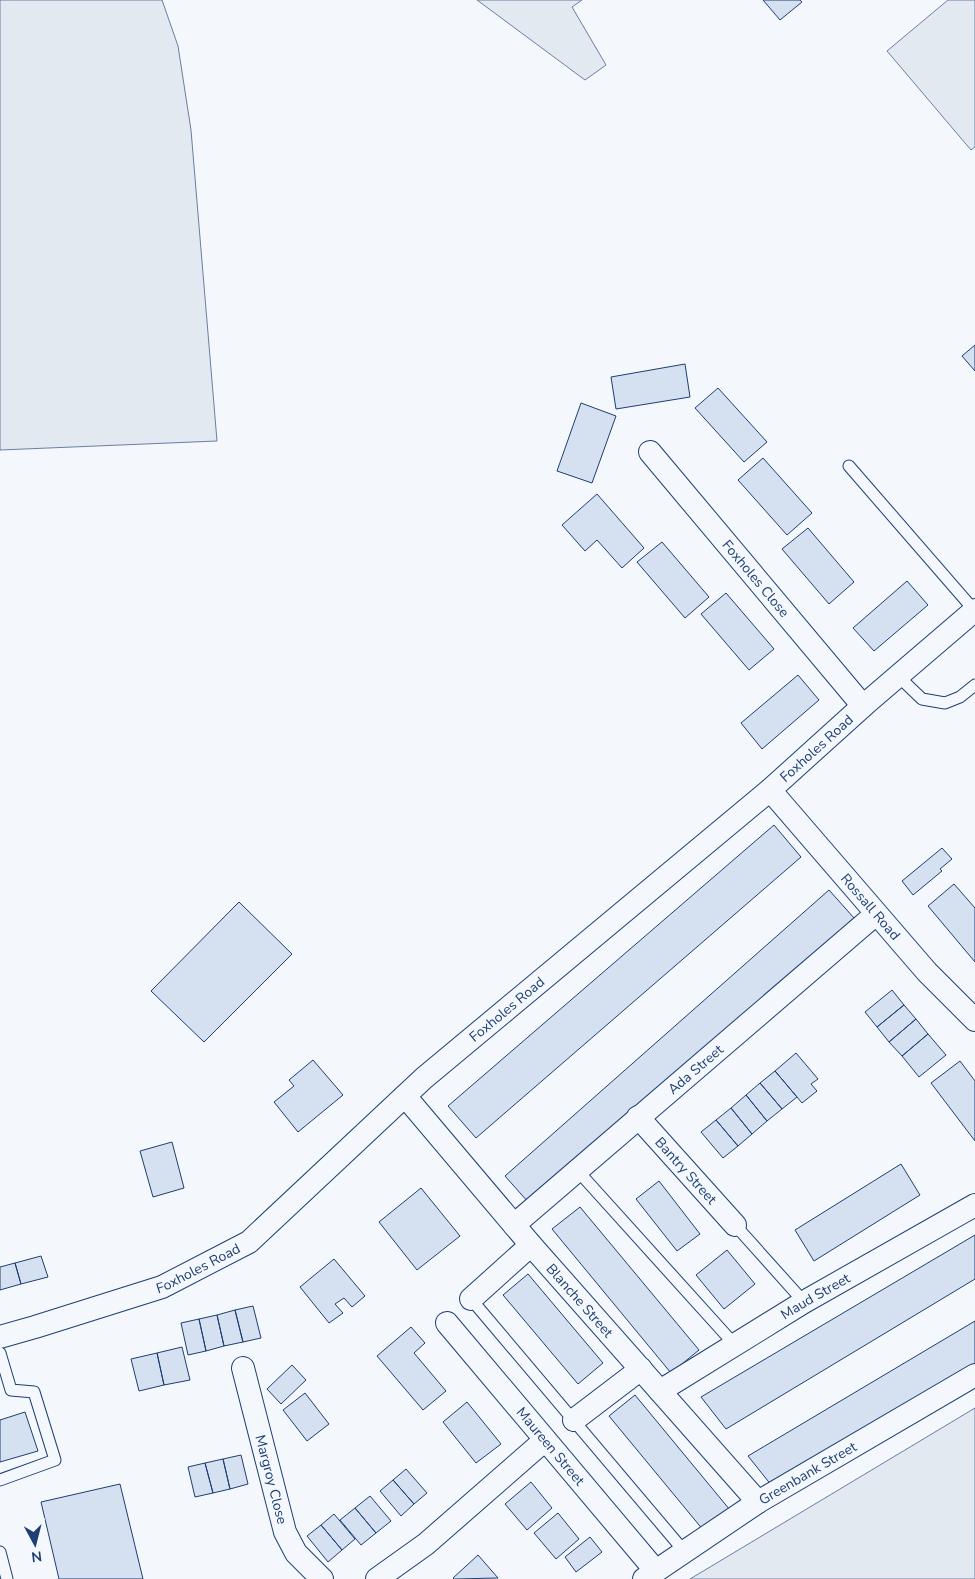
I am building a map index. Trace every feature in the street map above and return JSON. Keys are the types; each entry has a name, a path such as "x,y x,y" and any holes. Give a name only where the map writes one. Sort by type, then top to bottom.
{"street":[{"name":"Foxholes Close","path":"650,452 863,706"},
{"name":"Foxholes Road","path":"0,1337 162,1287 249,1242 424,1078 770,790 863,706 975,610"},
{"name":"Rossall Road","path":"770,790 926,972 975,1020"},
{"name":"Ada Street","path":"514,1225 876,914"},
{"name":"Blanche Street","path":"405,1096 531,1245 758,1502"},
{"name":"Bantry Street","path":"638,1117 735,1225"},
{"name":"Maud Street","path":"660,1391 804,1302 975,1205"},
{"path":"471,1299 531,1245"},
{"name":"Maureen Street","path":"447,1323 546,1440 650,1575"},
{"name":"Margroy Close","path":"243,1368 285,1532 296,1553 322,1579"},
{"path":"574,1420 641,1369"},
{"name":"Greenbank Street","path":"650,1575 758,1502 975,1375"},
{"path":"377,1579 426,1544 546,1440"}],"lane":[{"path":"849,466 975,610"},
{"path":"898,676 922,699 945,703 960,697 975,685"},
{"path":"578,1170 734,1345"},
{"path":"735,1225 804,1302"},
{"path":"471,1299 684,1551"},
{"path":"0,1353 12,1390 34,1392 55,1460 0,1480"},
{"path":"0,1552 7,1579"}],"shaded area":[{"path":"0,0 162,0 178,46 191,130 217,441 0,450"},
{"path":"477,0 582,0 572,7 606,65 585,80"},
{"path":"948,0 975,0 975,147 971,150 887,51"},
{"path":"975,1408 975,1579 690,1579"}],"building":[{"path":"763,0 800,0 802,2 780,20"},
{"path":"975,345 975,371 962,356"},
{"path":"685,364 690,397 616,409 611,377"},
{"path":"718,388 767,442 744,462 695,408"},
{"path":"581,403 616,416 592,483 557,471"},
{"path":"763,458 812,513 787,535 738,480"},
{"path":"597,494 644,548 622,568 597,540 585,551 562,525"},
{"path":"808,528 854,582 829,604 782,549"},
{"path":"662,542 709,597 685,618 637,562"},
{"path":"907,581 928,605 874,651 853,628"},
{"path":"726,593 774,649 749,670 701,614"},
{"path":"798,675 819,700 762,749 741,723"},
{"path":"774,825 801,857 476,1138 448,1106"},
{"path":"942,848 952,859 940,869 942,871 913,895 902,881"},
{"path":"954,884 975,908 975,962 928,906"},
{"path":"829,890 854,918 529,1203 505,1176"},
{"path":"239,902 292,954 204,1042 151,991"},
{"path":"892,990 904,1005 877,1027 865,1012"},
{"path":"904,1005 916,1019 889,1042 877,1027"},
{"path":"916,1019 928,1034 902,1056 889,1042"},
{"path":"928,1034 946,1055 919,1077 902,1056"},
{"path":"796,1053 818,1079 811,1084 817,1091 802,1103 775,1071"},
{"path":"313,1060 343,1095 298,1132 274,1102 294,1086 289,1080"},
{"path":"960,1061 975,1081 975,1141 931,1083"},
{"path":"775,1071 797,1097 782,1109 760,1083"},
{"path":"760,1083 782,1109 767,1121 746,1095"},
{"path":"746,1095 767,1121 752,1134 731,1108"},
{"path":"731,1108 752,1134 738,1146 716,1120"},
{"path":"716,1120 738,1146 723,1158 701,1132"},
{"path":"172,1142 184,1188 153,1197 140,1151"},
{"path":"901,1164 920,1195 814,1261 795,1230"},
{"path":"659,1181 700,1234 677,1251 636,1199"},
{"path":"421,1188 460,1236 417,1270 379,1222"},
{"path":"580,1207 699,1350 671,1373 552,1229"},
{"path":"975,1235 975,1279 726,1429 701,1397"},
{"path":"727,1250 755,1284 724,1309 696,1275"},
{"path":"41,1256 48,1277 21,1284 15,1263"},
{"path":"334,1259 365,1296 352,1307 344,1298 335,1304 343,1313 329,1323 300,1287"},
{"path":"15,1263 21,1284 0,1290 0,1267"},
{"path":"528,1274 603,1363 578,1384 503,1295"},
{"path":"253,1306 261,1338 243,1342 235,1310"},
{"path":"235,1310 243,1342 224,1346 217,1315"},
{"path":"217,1315 224,1346 206,1351 199,1319"},
{"path":"199,1319 206,1351 188,1355 181,1323"},
{"path":"975,1321 975,1366 772,1486 748,1456"},
{"path":"411,1327 425,1343 414,1353 446,1391 423,1410 377,1356"},
{"path":"182,1347 190,1380 164,1385 157,1353"},
{"path":"157,1353 164,1385 139,1391 131,1359"},
{"path":"292,1365 306,1380 281,1404 267,1389"},
{"path":"305,1393 329,1424 307,1441 283,1410"},
{"path":"635,1395 730,1510 704,1531 609,1416"},
{"path":"467,1402 501,1444 476,1463 443,1422"},
{"path":"25,1412 38,1451 0,1462 0,1420"},
{"path":"241,1455 248,1484 230,1489 223,1459"},
{"path":"223,1459 230,1489 213,1493 205,1463"},
{"path":"205,1463 213,1493 195,1497 188,1467"},
{"path":"406,1469 427,1493 414,1504 393,1480"},
{"path":"393,1480 414,1504 401,1516 380,1491"},
{"path":"531,1482 552,1508 527,1530 505,1504"},
{"path":"120,1484 143,1579 59,1579 41,1502"},
{"path":"370,1496 391,1521 376,1533 355,1508"},
{"path":"355,1508 376,1533 361,1545 340,1520"},
{"path":"558,1513 579,1539 556,1559 534,1533"},
{"path":"334,1514 355,1539 342,1550 321,1525"},
{"path":"321,1525 342,1550 328,1562 307,1536"},
{"path":"590,1537 602,1552 576,1572 565,1557"},
{"path":"478,1555 498,1578 453,1578"}]}
